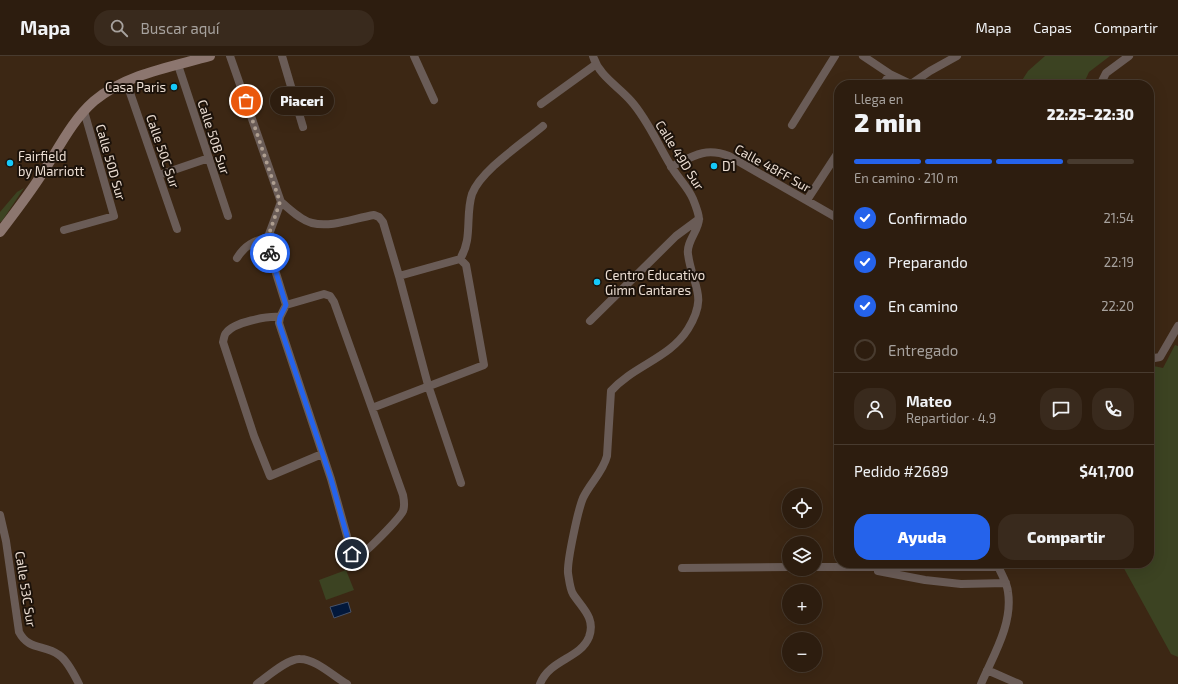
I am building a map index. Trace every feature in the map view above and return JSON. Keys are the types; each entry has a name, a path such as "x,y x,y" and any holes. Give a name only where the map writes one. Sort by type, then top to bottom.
{"main road":[{"path":"2,227 39,180 84,111 95,100 126,81 210,56"}],"street":[{"path":"230,56 280,202 301,218 312,223 326,224 374,215 379,217 383,222 400,276 428,385 461,482"},
{"path":"282,56 303,127"},
{"path":"414,56 434,100"},
{"name":"Calle 49D Sur","path":"593,56 595,65 611,84 632,102 656,137 671,167 693,198 699,219"},
{"path":"792,126 835,56"},
{"path":"863,56 890,74 903,80"},
{"path":"918,80 930,71 957,56"},
{"path":"1103,80 1106,74 1130,56"},
{"name":"Calle 50B Sur","path":"178,65 228,216"},
{"path":"541,104 595,65"},
{"path":"886,80 890,74"},
{"name":"Calle 50C Sur","path":"126,81 177,228"},
{"name":"Calle 50D Sur","path":"64,230 114,216 84,111"},
{"path":"400,276 460,259 466,250 472,194 479,182 490,170 543,126"},
{"name":"Calle 48FF Sur","path":"671,167 694,155 705,152 717,152 729,156 834,216"},
{"path":"158,175 209,158"},
{"path":"807,200 834,159"},
{"path":"280,202 268,237 270,254 286,305 280,317 279,323 331,479 352,554 357,557 362,556 403,511 403,495 334,302 330,296 324,294 286,305"},
{"path":"590,321 676,236 699,219"},
{"path":"540,684 543,676 550,668 581,649 589,637 592,623 586,608 572,592 568,572 575,529 583,498 605,466 611,391 625,377 666,352 688,329 699,306 698,288 687,252 699,219"},
{"path":"238,258 244,248 254,242 268,237"},
{"path":"372,408 428,385 484,365 466,265 460,259"},
{"path":"280,317 270,317 234,326 225,333 223,342 254,436 270,476 322,454"},
{"path":"1154,358 1160,356 1178,326"},
{"name":"Calle 53C Sur","path":"0,515 6,541 19,632 24,640 32,645 60,655 79,684"},
{"path":"682,568 782,567"},
{"path":"822,567 834,567"},
{"path":"862,568 925,580 961,584 1006,583"},
{"path":"981,684 1005,631 1009,594 999,568"},
{"path":"257,684 287,663 299,658 310,661 346,684"},
{"path":"987,670 1019,684"}],"green space":[{"path":"1045,56 1110,56 1089,72 1085,80 1022,80 1028,71"},
{"path":"24,188 0,222 0,212 17,192"},
{"path":"1175,345 1178,346 1178,657 1171,654 1124,568 1154,568 1154,366 1163,368"},
{"path":"346,570 354,590 326,600 319,580"}],"water":[{"path":"348,602 351,612 334,618 330,607"}],"way so far":[{"path":"246,101 280,202 271,223 268,237 270,253"}],"place":[{"name":"Casa Paris","path":"174,87"},
{"name":"Piaceri","path":"246,101"},
{"name":"Fairfield by Marriott","path":"10,163"},
{"name":"D1","path":"714,166"},
{"name":"Centro Educativo Gimn Cantares","path":"597,282"}],"route":[{"path":"270,253 286,305 280,317 279,323 331,479 352,554"}]}
